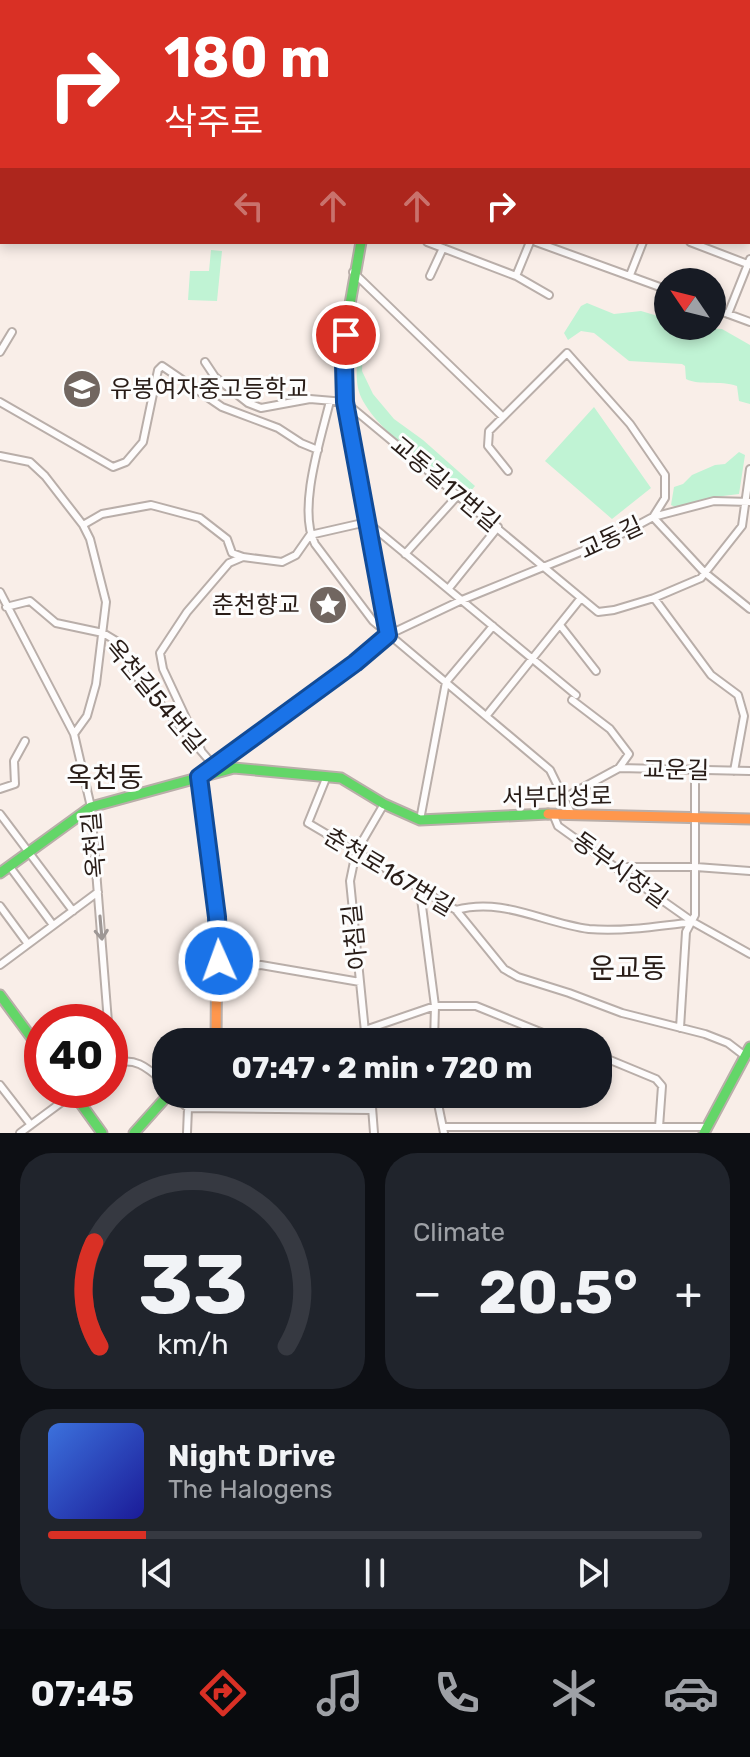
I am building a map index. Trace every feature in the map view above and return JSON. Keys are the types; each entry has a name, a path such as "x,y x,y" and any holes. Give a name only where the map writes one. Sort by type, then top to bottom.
{"street":[{"path":"360,244 353,272 344,364 345,402 388,635"},
{"path":"432,244 516,276 549,295"},
{"path":"516,276 529,244"},
{"path":"542,244 654,284"},
{"path":"630,275 642,244"},
{"path":"696,244 749,263 728,314 750,322"},
{"path":"430,276 443,248"},
{"path":"353,272 503,417"},
{"path":"0,352 12,332"},
{"name":"교동길","path":"388,635 462,600 610,540 653,517 665,498 665,475 630,424 567,353 489,431 488,446 508,471"},
{"path":"205,362 215,377 248,403 261,408 310,399 345,402"},
{"path":"0,402 113,467 126,462 143,442 158,370 162,366 222,407 278,428 318,450"},
{"path":"330,401 309,498 310,535 373,621 550,770 572,815"},
{"name":"교동길17번길","path":"345,402 581,598"},
{"path":"0,456 30,462 45,476 83,525 90,539 106,602 96,684 87,716 74,734"},
{"path":"487,715 581,598 598,612 614,610 654,598 701,578 742,526 748,502 750,469"},
{"path":"405,554 459,494"},
{"path":"748,502 714,501 653,517 704,572 750,609"},
{"path":"83,525 102,514 151,505 200,518 227,539 232,553 282,562 296,555 310,535 367,522"},
{"path":"367,522 449,588 610,729 629,754 619,768"},
{"path":"449,588 498,527"},
{"path":"201,750 163,669 160,653 187,612 229,563 243,557"},
{"name":"옥천길","path":"0,592 74,734 91,807 107,1004"},
{"path":"654,598 711,675 738,695 744,716 734,771"},
{"name":"옥천길54번길","path":"6,607 30,601 56,623 103,633 118,642 136,676 215,767"},
{"path":"560,625 596,671"},
{"path":"420,820 446,682 493,626"},
{"path":"218,1028 217,917 199,777 355,663 388,635"},
{"path":"0,789 15,784 14,761 25,741"},
{"name":"서부대성로","path":"0,873 91,807 234,768 341,778 384,804 420,820 553,814 750,819"},
{"name":"교운길","path":"562,799 619,768 750,771"},
{"path":"694,818 695,770"},
{"name":"춘천로167번길","path":"327,776 308,823 456,910 504,969 518,977 622,1013 680,1028 747,1051"},
{"name":"아침길","path":"365,1028 350,881 356,852 384,804"},
{"path":"0,814 73,911"},
{"name":"동부시장길","path":"553,814 558,826 615,867 693,922 750,954"},
{"name":"동부시장길","path":"693,922 696,867 694,818"},
{"path":"10,867 53,925"},
{"path":"615,867 750,871"},
{"path":"419,890 435,1006 434,1028"},
{"path":"0,965 98,892"},
{"path":"0,906 28,944"},
{"path":"456,910 490,906 589,929 658,927 693,922"},
{"path":"680,1028 686,932 693,922"},
{"name":"아침길","path":"218,968 261,965 360,982"},
{"path":"0,995 24,1028"},
{"path":"371,1028 435,1006 476,1006 530,1028"},
{"path":"439,1108 444,1130 659,1127 705,1130 747,1051"},
{"path":"128,1060 145,1065 152,1071"},
{"path":"612,1061 656,1079 662,1086 659,1127"},
{"path":"0,1085 31,1125"},
{"path":"20,1133 52,1108"},
{"path":"84,1108 102,1133"},
{"path":"134,1133 157,1108"},
{"path":"187,1133 188,1108 372,1110 374,1133"}],"green space":[{"path":"211,250 222,251 217,301 188,300 190,271 209,271"},
{"path":"587,303 614,314 641,311 654,315 654,340 726,340 726,331 750,345 750,404 739,401 737,386 686,379 682,364 629,361 594,333 581,331 568,340 564,333 581,306"},
{"path":"364,324 362,371 373,394 394,419 475,486 466,497 404,447 363,402 357,373 361,325"},
{"path":"594,407 651,488 612,519 545,461"},
{"path":"739,452 745,455 739,494 675,507 671,505 674,487 683,484 692,475 725,464"}],"traffic: fast":[{"path":"202,801 199,777 355,663 388,635 345,402 347,321 361,244"},
{"path":"0,873 91,807 234,768 341,778 384,804 420,820 548,814"},
{"path":"0,995 24,1028"},
{"path":"704,1133 750,1047"},
{"path":"84,1108 102,1133"},
{"path":"134,1133 156,1108"}],"traffic: slow":[{"path":"202,801 217,917 216,1028"},
{"path":"548,814 750,819"}],"place":[{"name":"유봉여자중고등학교","path":"82,389"},
{"name":"춘천향교","path":"328,605"}],"district":[{"name":"옥천동","path":"105,777"},
{"name":"운교동","path":"628,968"}],"route":[{"path":"219,961 217,917 199,777 355,663 388,635 345,402 346,335"}]}
